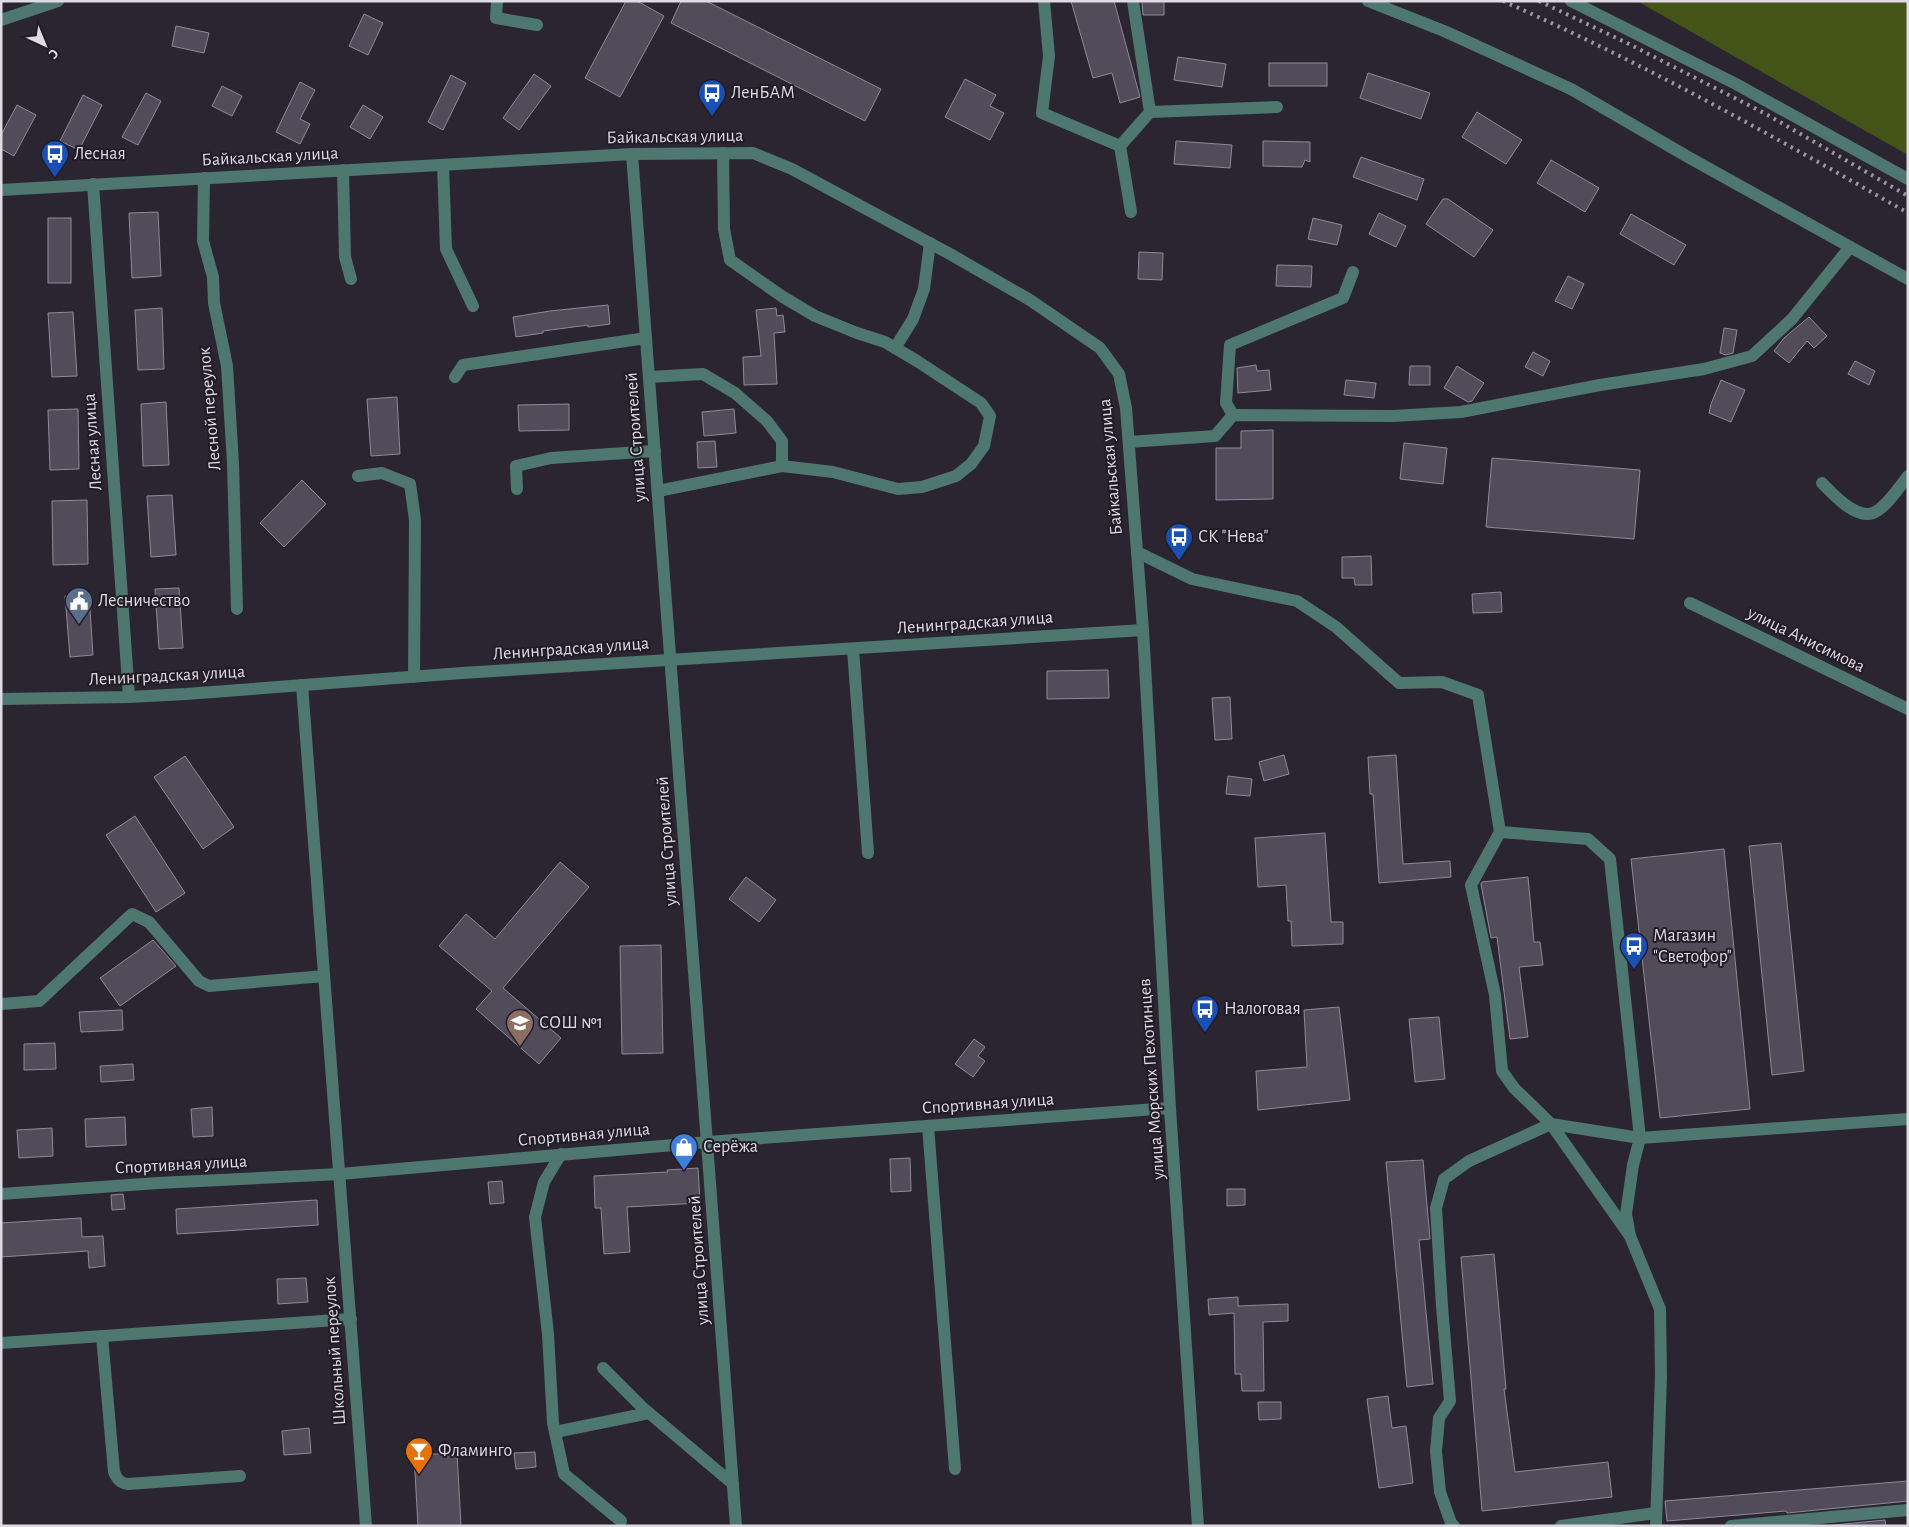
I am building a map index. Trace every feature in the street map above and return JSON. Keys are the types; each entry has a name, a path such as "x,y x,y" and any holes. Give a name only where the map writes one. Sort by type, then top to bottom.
{"street":[{"path":"1,20 58,1"},
{"path":"497,1 496,18 537,25"},
{"path":"1044,1 1049,56 1042,113 1120,146"},
{"path":"1133,1 1150,112"},
{"path":"1368,1 1444,31 1571,89 1688,158 1908,279"},
{"path":"1571,1 1736,84 1908,179"},
{"path":"1120,146 1150,112 1278,107"},
{"path":"1120,146 1131,212"},
{"path":"658,491 782,466 833,472 898,489 922,488 956,476 971,464 984,446 990,416 981,403 885,342 816,316 783,297 730,260 724,229 723,153"},
{"name":"Байкальская улица","path":"1,190 632,154 753,153 792,169 930,243 1030,300 1100,348 1119,374 1126,408 1143,630"},
{"name":"улица Строителей","path":"632,154 736,1526"},
{"path":"443,165 446,249 473,306"},
{"path":"343,170 345,257 351,279"},
{"name":"Лесной переулок","path":"204,178 203,242 213,276 214,303 227,366 233,463 237,609"},
{"name":"Лесная улица","path":"93,184 129,697"},
{"path":"895,348 913,318 924,289 930,243"},
{"path":"1233,415 1393,416 1461,412 1600,385 1704,369 1752,356 1792,319 1850,247"},
{"path":"1233,415 1226,403 1230,345 1343,298 1353,272"},
{"path":"455,377 463,364 646,338"},
{"path":"649,377 703,374 735,393 766,421 782,441 782,466"},
{"path":"1129,442 1216,436 1233,415"},
{"path":"518,489 516,466 551,458 655,451"},
{"path":"358,476 382,473 410,484 415,520 414,677"},
{"path":"1822,483 1842,503 1860,513 1874,513 1884,506 1908,476"},
{"path":"1137,552 1192,579 1297,601 1336,627 1400,683 1442,682 1478,695 1500,832 1471,885 1495,995 1502,1071 1514,1088 1551,1124 1630,1236"},
{"name":"улица Анисимова","path":"1690,603 1908,709"},
{"name":"Ленинградская улица","path":"1,699 129,697 1143,630"},
{"name":"улица Морских Пехотинцев","path":"1143,630 1170,1108 1198,1526"},
{"path":"853,649 868,853"},
{"name":"Школьный переулок","path":"302,685 366,1526"},
{"path":"1500,832 1588,839 1610,859 1640,1138 1633,1165 1626,1214 1630,1236 1660,1308 1662,1375 1656,1519 1561,1526"},
{"path":"1,1004 38,1001 132,914 149,922 199,981 209,986 324,976"},
{"name":"Спортивная улица","path":"1,1194 158,1183 340,1174 708,1142 1170,1108"},
{"path":"1454,1526 1451,1523 1440,1492 1436,1451 1439,1418 1450,1401 1436,1208 1444,1179 1469,1161 1551,1124 1640,1138 1908,1119"},
{"path":"928,1126 955,1468"},
{"path":"561,1154 544,1182 535,1217 548,1334 553,1423 564,1474 621,1521"},
{"path":"1,1343 350,1319"},
{"path":"102,1336 114,1472 117,1479 122,1483 128,1484 240,1476"},
{"path":"603,1368 649,1413 733,1484"},
{"path":"555,1432 649,1413"},
{"path":"1731,1526 1908,1510"}],"green space":[{"path":"1637,1 1908,1 1908,155"}],"building":[{"path":"626,1 637,1 664,16 620,97 585,78"},
{"path":"681,1 706,1 881,89 865,121 671,23"},
{"path":"1071,1 1114,1 1140,97 1120,103 1112,73 1093,78"},
{"path":"1142,1 1164,1 1164,15 1143,15"},
{"path":"364,14 383,23 368,55 349,46"},
{"path":"176,26 209,33 204,53 172,46"},
{"path":"1178,57 1226,64 1222,87 1174,80"},
{"path":"1269,63 1327,63 1327,86 1269,86"},
{"path":"1368,73 1430,93 1421,119 1360,98"},
{"path":"534,74 551,86 519,130 503,118"},
{"path":"451,75 466,83 443,130 428,122"},
{"path":"965,79 996,95 990,106 1004,113 990,140 945,117"},
{"path":"300,82 315,90 300,119 310,124 300,144 276,132"},
{"path":"222,86 242,96 232,116 212,106"},
{"path":"146,93 161,101 138,145 122,137"},
{"path":"83,95 102,105 79,150 60,141"},
{"path":"17,105 36,115 14,156 1,149 1,135"},
{"path":"363,105 383,117 370,139 350,127"},
{"path":"1477,112 1522,140 1506,164 1462,137"},
{"path":"1176,141 1232,145 1230,168 1174,164"},
{"path":"1263,141 1310,142 1310,162 1305,160 1302,167 1263,166"},
{"path":"1361,157 1424,179 1417,200 1353,177"},
{"path":"1551,160 1599,188 1585,212 1537,183"},
{"path":"1443,199 1448,199 1493,230 1474,257 1426,224"},
{"path":"158,212 161,276 132,278 129,213"},
{"path":"1379,213 1406,226 1396,247 1369,234"},
{"path":"1631,214 1686,245 1674,265 1620,234"},
{"path":"48,218 71,218 71,283 48,283"},
{"path":"1313,218 1342,225 1337,245 1308,239"},
{"path":"1139,252 1163,253 1162,280 1138,279"},
{"path":"1277,265 1312,266 1311,287 1276,286"},
{"path":"1568,276 1584,284 1572,309 1555,301"},
{"path":"608,305 610,324 543,331 543,333 516,337 513,317"},
{"path":"162,308 164,369 138,370 135,310"},
{"path":"776,308 777,316 783,315 785,332 774,333 777,384 744,385 743,357 761,356 756,310"},
{"path":"73,312 77,376 52,377 48,313"},
{"path":"1809,317 1827,336 1814,348 1807,341 1789,363 1774,351 1784,338"},
{"path":"1724,328 1737,330 1733,353 1726,355 1720,353"},
{"path":"1533,352 1550,361 1543,376 1525,367"},
{"path":"1855,361 1875,371 1869,385 1848,374"},
{"path":"1256,365 1257,371 1269,370 1271,390 1238,393 1237,368"},
{"path":"1410,366 1430,366 1430,385 1409,385"},
{"path":"1457,366 1484,383 1472,401 1468,402 1444,388"},
{"path":"1346,380 1376,383 1374,398 1344,395"},
{"path":"1721,380 1745,390 1731,422 1709,413"},
{"path":"397,397 400,454 371,456 367,399"},
{"path":"166,402 169,465 143,466 141,404"},
{"path":"569,404 569,430 519,431 518,405"},
{"path":"78,409 79,469 50,470 48,410"},
{"path":"734,409 736,433 704,436 702,412"},
{"path":"1273,430 1273,499 1216,500 1216,448 1241,448 1241,431"},
{"path":"715,441 717,467 698,468 697,442"},
{"path":"1404,443 1447,448 1443,484 1400,479"},
{"path":"1492,458 1640,470 1634,539 1486,527"},
{"path":"302,480 326,504 284,547 260,523"},
{"path":"172,495 176,555 151,557 147,496"},
{"path":"87,500 88,564 53,565 52,501"},
{"path":"1371,556 1372,585 1355,585 1354,578 1342,578 1342,557"},
{"path":"179,588 183,648 159,649 155,589"},
{"path":"1501,592 1502,612 1473,613 1472,594"},
{"name":"Лесничество","path":"89,594 93,655 70,657 65,596"},
{"path":"1108,670 1109,698 1047,699 1047,671"},
{"path":"1230,697 1232,739 1215,740 1212,698"},
{"path":"1284,755 1289,774 1264,781 1259,762"},
{"path":"1396,755 1403,864 1450,861 1451,877 1379,883 1373,794 1370,794 1368,757"},
{"path":"185,756 234,827 203,849 154,777"},
{"path":"1228,776 1252,779 1250,796 1226,794"},
{"path":"135,816 185,893 156,912 106,835"},
{"path":"1325,833 1331,922 1343,922 1343,944 1292,946 1291,921 1288,921 1286,885 1258,887 1255,838"},
{"path":"1781,843 1804,1071 1772,1075 1749,846"},
{"path":"1724,849 1750,1109 1660,1118 1631,859"},
{"path":"560,862 589,887 503,988 561,1038 539,1064 476,1009 492,991 439,946 466,914 495,939"},
{"path":"746,877 776,900 759,922 729,899"},
{"path":"1528,877 1534,942 1540,942 1543,965 1519,967 1528,1037 1510,1039 1497,937 1491,938 1481,884 1482,882"},
{"path":"153,940 176,966 120,1006 100,978"},
{"path":"661,945 663,1053 622,1054 620,946"},
{"path":"1339,1007 1350,1100 1258,1110 1256,1071 1307,1067 1304,1010"},
{"path":"122,1010 123,1030 81,1032 79,1012"},
{"path":"1439,1017 1445,1079 1415,1082 1409,1019"},
{"path":"974,1039 985,1047 978,1056 985,1061 973,1077 955,1064"},
{"path":"55,1043 56,1069 24,1070 24,1044"},
{"path":"133,1064 134,1080 101,1082 100,1066"},
{"path":"212,1107 213,1136 193,1137 191,1109"},
{"path":"125,1117 126,1145 86,1147 85,1119"},
{"path":"52,1128 53,1156 19,1158 17,1130"},
{"path":"910,1158 911,1191 891,1192 890,1159"},
{"path":"1423,1160 1430,1239 1419,1240 1433,1384 1407,1387 1386,1162"},
{"path":"698,1168 700,1203 627,1207 630,1252 604,1254 601,1208 595,1208 594,1176 668,1172 667,1170"},
{"path":"502,1181 504,1203 490,1204 488,1182"},
{"path":"1227,1189 1245,1189 1245,1205 1227,1206"},
{"path":"123,1194 125,1209 112,1210 111,1195"},
{"path":"317,1200 318,1225 177,1234 176,1209"},
{"path":"81,1218 82,1237 103,1236 105,1266 89,1268 88,1251 1,1257 1,1223"},
{"path":"1494,1254 1506,1389 1504,1389 1515,1472 1608,1462 1612,1497 1482,1511 1461,1257"},
{"path":"306,1278 308,1302 278,1304 277,1279"},
{"path":"1238,1297 1238,1306 1288,1304 1288,1321 1263,1322 1264,1391 1242,1391 1241,1374 1235,1374 1234,1313 1209,1315 1208,1299"},
{"path":"1388,1396 1392,1428 1406,1426 1413,1483 1379,1488 1367,1399"},
{"path":"1258,1402 1281,1402 1281,1419 1259,1420"},
{"path":"309,1428 311,1453 284,1455 282,1431"},
{"path":"535,1452 536,1467 516,1469 514,1453"},
{"path":"457,1453 461,1526 418,1526 414,1455"},
{"path":"1908,1481 1908,1501 1787,1513 1786,1511 1667,1521 1665,1501"},
{"path":"1885,1520 1886,1526 1824,1526"}],"railway":[{"path":"1503,1 1658,75 1908,213"},
{"path":"1539,1 1627,43 1766,114 1908,196"}],"place":[{"name":"ЛенБАМ","path":"712,117"},
{"name":"Лесная","path":"55,178"},
{"name":"СК \"Нева\"","path":"1179,561"},
{"name":"Лесничество","path":"79,625"},
{"name":"Магазин \"Светофор\"","path":"1634,970"},
{"name":"Налоговая","path":"1205,1033"},
{"name":"СОШ №1","path":"520,1047"},
{"name":"Серёжа","path":"684,1171"},
{"name":"Фламинго","path":"419,1475"}]}
